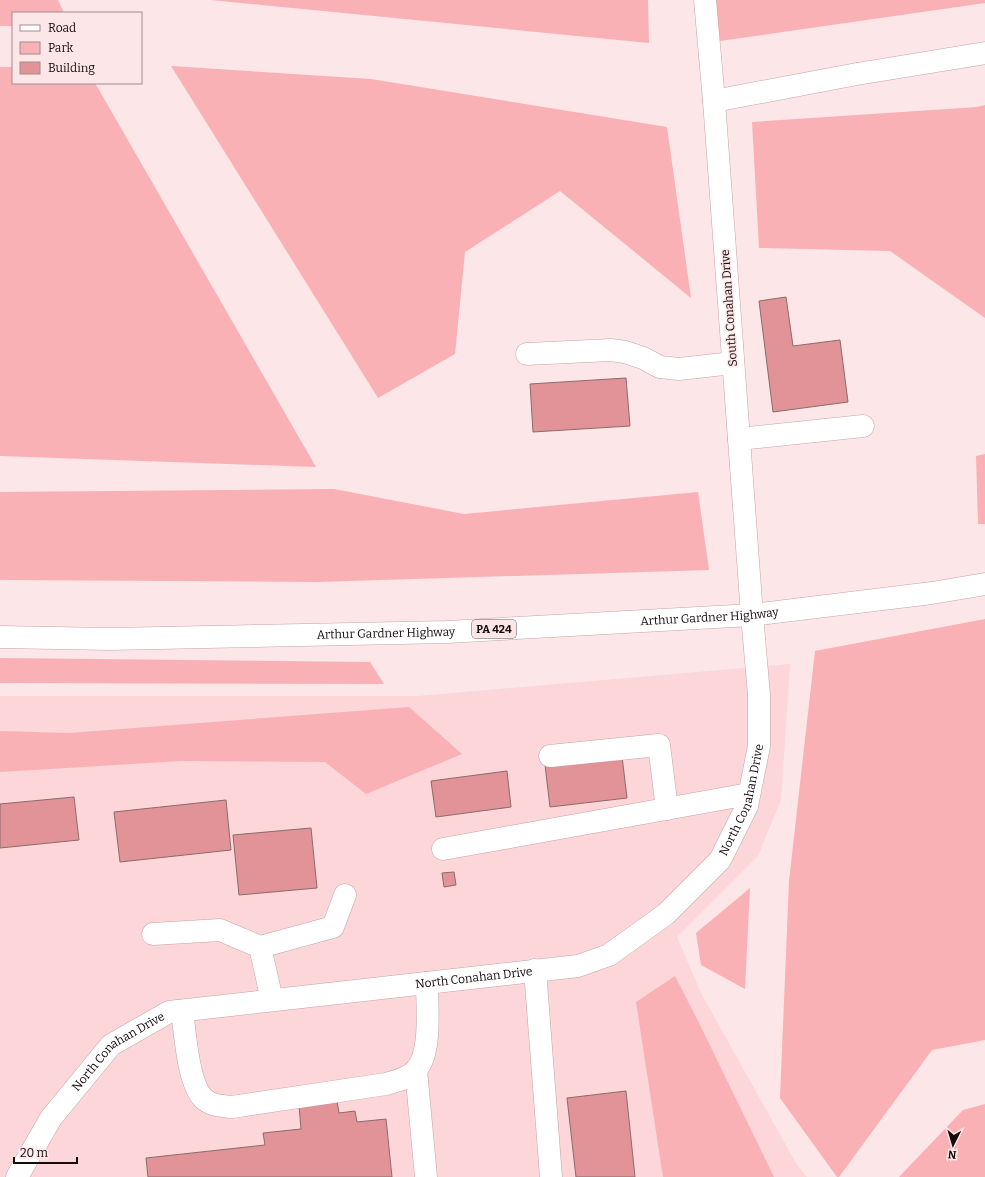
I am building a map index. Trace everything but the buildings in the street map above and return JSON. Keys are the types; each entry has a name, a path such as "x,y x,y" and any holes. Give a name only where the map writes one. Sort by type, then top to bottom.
{"street":[{"name":"South Conahan Drive","path":"705,0 714,101 752,615"},
{"path":"714,101 857,74 985,53"},
{"path":"527,354 611,350 625,352 643,358 660,367 680,368 734,363"},
{"path":"739,439 863,426"},
{"name":"Arthur Gardner Highway","path":"0,637 110,639 447,632 752,615 985,584"},
{"name":"North Conahan Drive","path":"17,1177 51,1118 111,1046 169,1012 578,966 609,955 666,914 720,860 747,806 759,746 759,695 752,615"},
{"path":"550,756 659,746 667,809"},
{"path":"443,849 749,794"},
{"path":"153,934 220,930 260,947 333,927 345,895"},
{"path":"260,947 272,1000"},
{"path":"535,970 551,1177"},
{"path":"182,1011 189,1062 195,1083 203,1098 216,1106 232,1106 386,1084 404,1079 416,1070 424,1057 427,1040 427,983"},
{"path":"416,1070 426,1177"}],"shaded area":[{"path":"790,664 781,800 758,856 677,937 701,993 797,1165 807,1177 0,1177 0,696 418,696"}],"green space":[{"path":"0,0 58,0 64,12 12,12 12,26 0,26"},
{"path":"211,0 648,0 649,43"},
{"path":"712,0 985,0 985,3 713,42"},
{"path":"171,66 371,79 667,127 691,298 560,191 465,252 455,354 378,398"},
{"path":"0,67 12,67 12,84 96,84 316,467 0,456"},
{"path":"985,105 985,318 890,251 759,248 752,122 977,107"},
{"path":"985,454 985,524 978,524 976,456"},
{"path":"334,489 464,514 698,492 709,570 317,582 0,580 0,492"},
{"path":"985,619 985,1040 932,1050 839,1177 837,1177 780,1098 789,881 815,651"},
{"path":"0,658 370,662 384,684 0,683"},
{"path":"409,707 462,754 366,794 325,762 182,761 0,772 0,731 69,733"},
{"path":"750,888 745,989 701,965 696,933"},
{"path":"675,976 774,1177 663,1177 636,1002"},
{"path":"985,1104 985,1177 899,1177 963,1110"}]}
